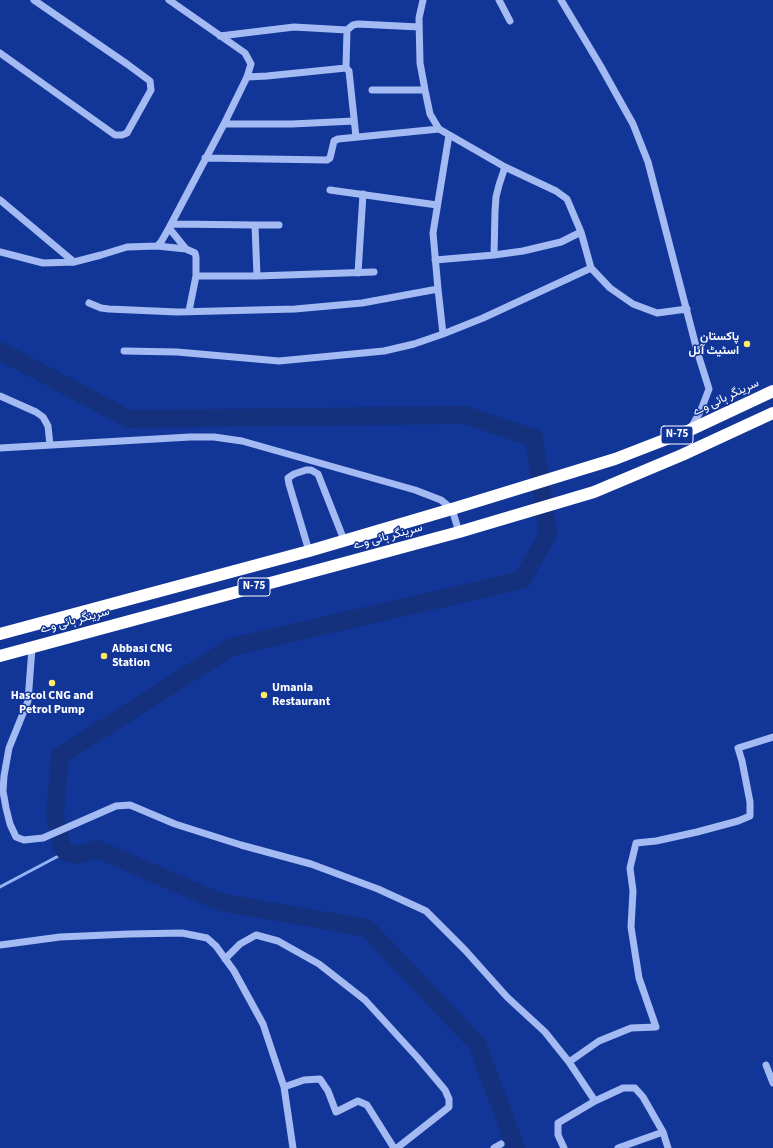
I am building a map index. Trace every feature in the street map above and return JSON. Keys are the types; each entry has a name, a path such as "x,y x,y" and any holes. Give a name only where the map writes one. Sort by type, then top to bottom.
{"highway":[{"name":"سرینگر ہائی وے","path":"0,634 309,551 577,471 614,459 690,430 773,391"},
{"name":"سرینگر ہائی وے","path":"0,656 459,532 594,492 682,455 773,413"}],"street":[{"path":"0,53 115,135 127,134 151,90 150,81 34,0"},
{"path":"157,246 170,226 224,124 247,78 251,64 245,53 169,0"},
{"path":"423,0 419,18 420,63 430,114 440,129 505,167 556,192 566,199 581,232 591,268 610,288 633,304 657,313 687,309"},
{"path":"499,0 510,21"},
{"path":"561,0 634,124 648,162 698,354 709,389 701,410 690,430"},
{"path":"220,36 294,27 347,30 358,24 420,27"},
{"path":"347,30 346,68 349,71 356,138"},
{"path":"247,78 346,68"},
{"path":"372,90 425,90"},
{"path":"224,124 292,124 354,121"},
{"path":"206,158 327,160 330,158 334,141 440,129"},
{"path":"443,334 433,233 449,135"},
{"path":"494,255 496,197 505,167"},
{"path":"330,190 437,205"},
{"path":"358,273 363,194"},
{"path":"0,200 74,262"},
{"path":"170,226 279,225"},
{"path":"170,226 186,249"},
{"path":"255,226 257,276"},
{"path":"435,260 523,251 561,242 581,232"},
{"path":"0,252 43,263 74,262 127,247 157,246 186,249 195,253 196,257 196,276 189,312"},
{"path":"124,350 177,352 279,361 384,351 414,344 483,318 591,268"},
{"path":"196,276 257,276 374,272"},
{"path":"89,303 101,308 109,309 189,312 295,309 362,303 438,289"},
{"path":"0,396 36,412 43,417 48,426 50,445"},
{"path":"0,448 190,437 214,437 242,441 415,490 441,500 452,509 459,532"},
{"path":"309,551 288,484 288,478 294,474 306,470 311,470 318,474 344,540"},
{"path":"32,648 28,701 9,748 4,776 3,791 10,824 16,836 24,840 43,838 116,806 130,805 175,824 241,845 311,864 378,889 426,911 465,950 507,997 545,1032 569,1062 594,1101"},
{"path":"569,1062 599,1041 632,1028 656,1027 639,978 632,927 633,892 630,868 636,843 697,832 738,821 750,816 750,802 738,748 773,737"},
{"path":"0,945 60,937 129,934 182,933 207,938 216,946 234,971 263,1024 284,1087 293,1148"},
{"path":"226,959 240,944 256,935 278,941 320,964 365,1000 418,1058 445,1090 449,1099 449,1107 395,1148 368,1105 358,1101 336,1112 328,1091 320,1079 304,1080 284,1087"},
{"path":"766,1066 773,1083"},
{"path":"564,1148 558,1135 558,1123 594,1101 623,1088 635,1088 643,1097 663,1132 668,1148"},
{"path":"618,1148 663,1132"}],"waterway":[{"path":"0,351 129,419 465,415 534,438 548,534 522,580 231,647 60,756 55,815 62,848 66,852 77,855 97,849 220,902 367,928 477,1044 516,1148"},
{"path":"0,887 66,852"}],"place":[{"name":"پاکستان اسٹیٹ آئل","path":"747,344"},
{"name":"Abbasi CNG Station","path":"104,656"},
{"name":"Hascol CNG and Petrol Pump","path":"52,683"},
{"name":"Umania Restaurant","path":"264,695"}]}
